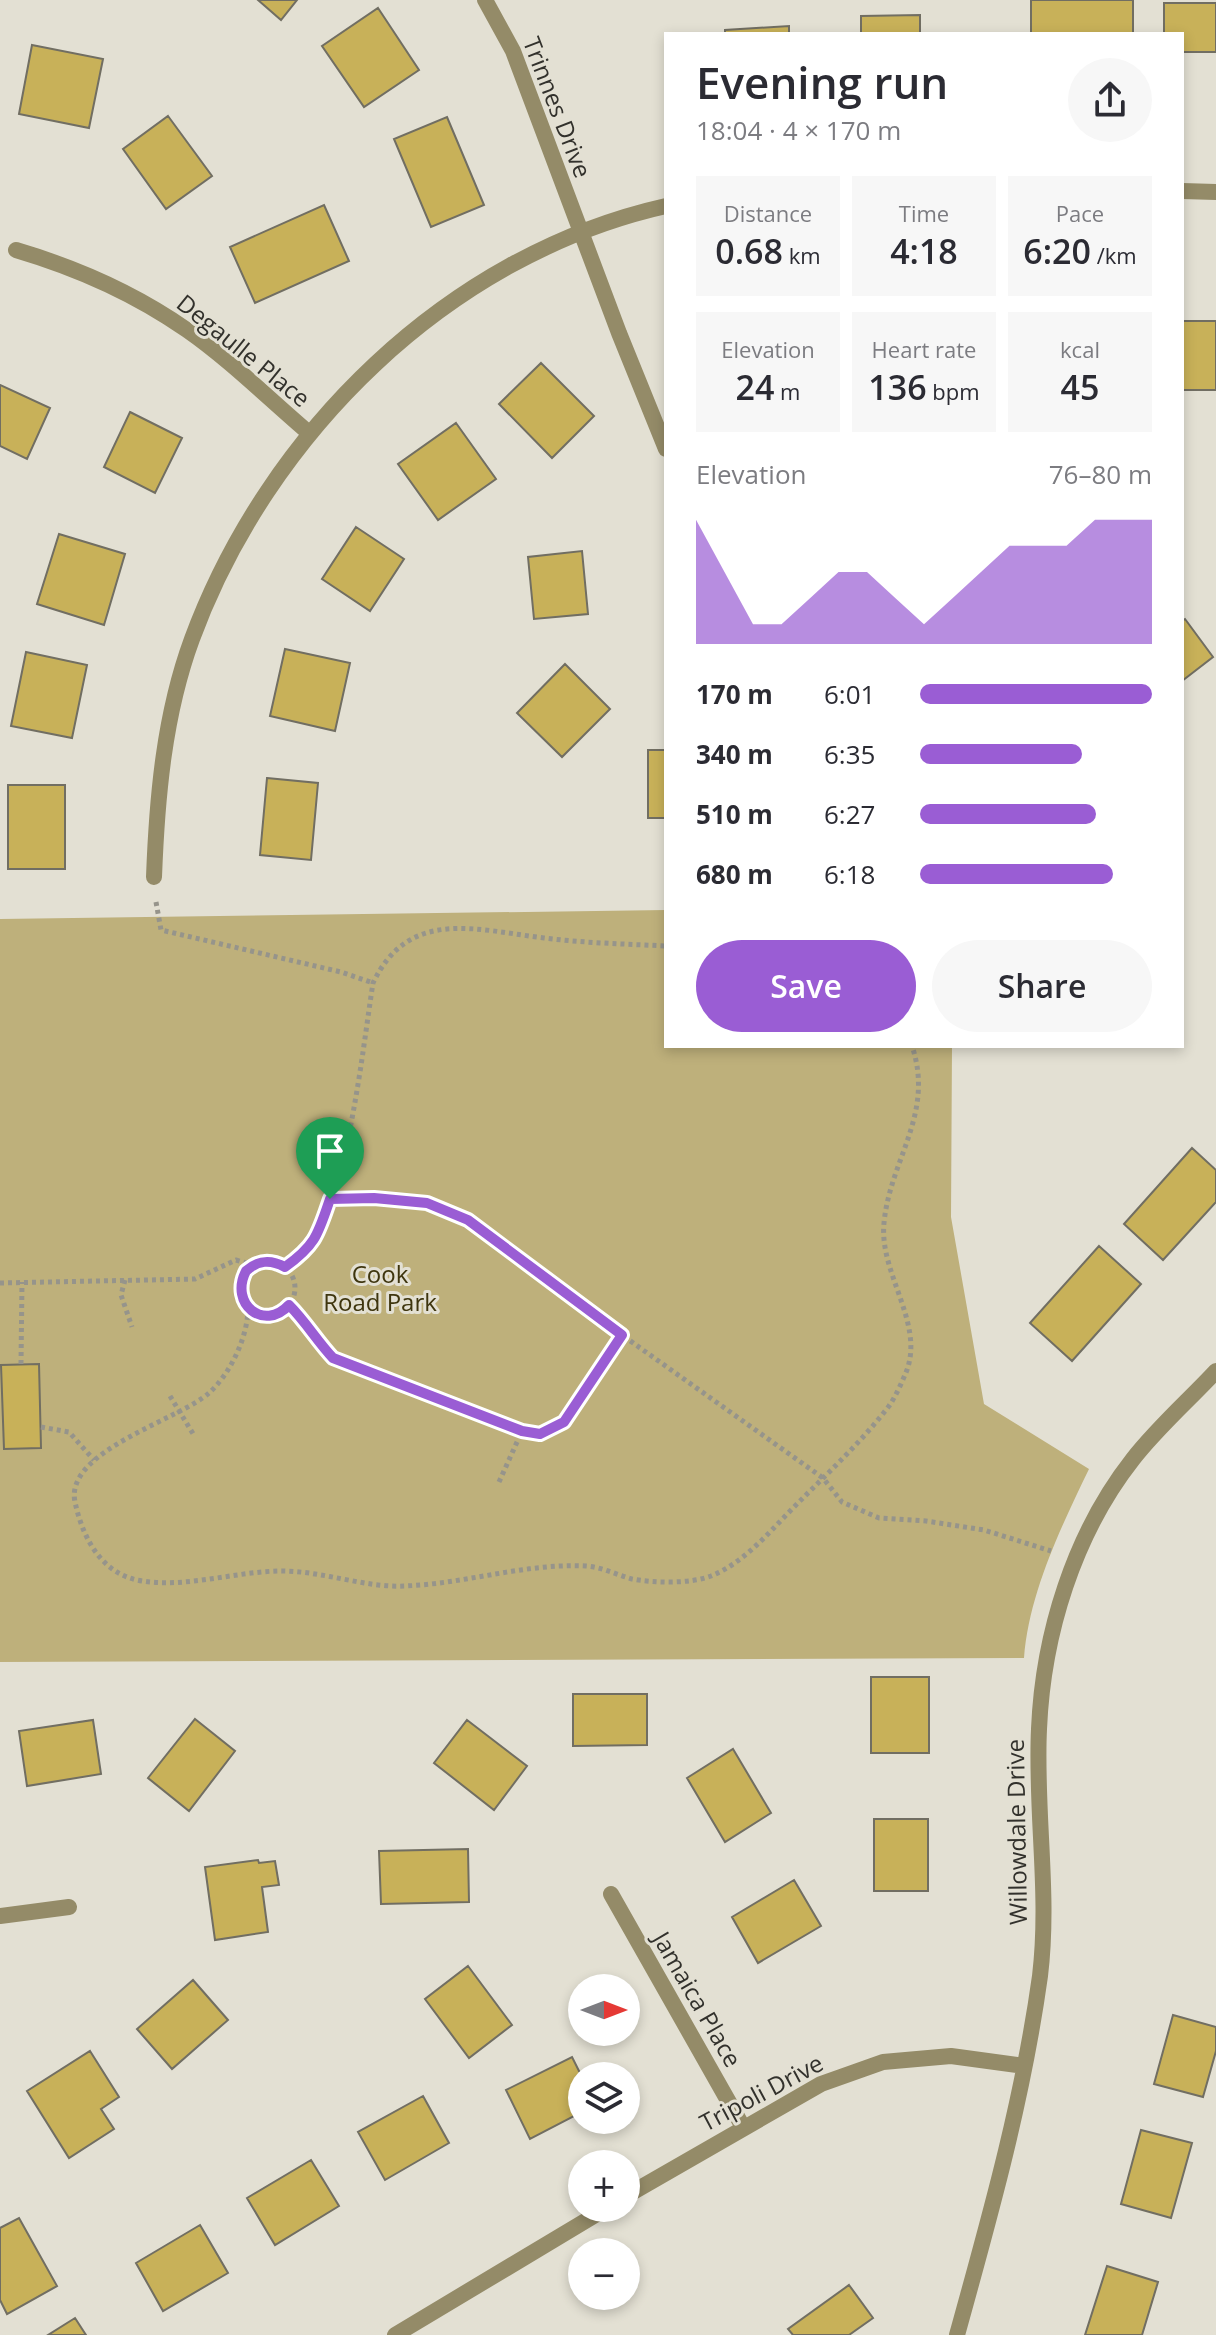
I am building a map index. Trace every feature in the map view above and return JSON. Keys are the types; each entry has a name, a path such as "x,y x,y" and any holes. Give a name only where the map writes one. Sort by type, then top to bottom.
{"street":[{"name":"Trinnes Drive","path":"485,0 513,51 664,444"},
{"path":"1184,191 1216,192"},
{"path":"154,877 157,805 169,720 192,640 225,562 262,497 309,433 378,361 444,307 513,265 582,234 664,207"},
{"name":"Degaulle Place","path":"16,250 68,266 141,301 188,331 309,433"},
{"name":"Willowdale Drive","path":"957,2335 1014,2126 1040,1974 1044,1903 1039,1730 1044,1664 1057,1612 1076,1562 1111,1490 1134,1457 1216,1371"},
{"name":"Jamaica Place","path":"611,1894 743,2127"},
{"path":"0,1916 69,1907"},
{"name":"Tripoli Drive","path":"640,2188 821,2084 883,2062 951,2056 1024,2066"},
{"path":"395,2335 584,2222"}],"path":[{"path":"154,877 161,930 341,972 373,983"},
{"path":"285,1267 306,1252 319,1232 341,1167 373,983 381,965 400,946 428,931 485,928 543,938 664,946"},
{"path":"248,1308 248,1321 223,1377 207,1395 94,1460 75,1481 74,1498 89,1547 114,1571 142,1581 278,1571 315,1573 400,1587 549,1565 592,1566 634,1579 675,1581 708,1577 742,1558 823,1478 892,1402 908,1367 911,1339 888,1267 883,1227 888,1196 906,1150 919,1096 920,1070 913,1048"},
{"path":"330,1199 374,1198 427,1203 468,1220 622,1335 823,1478 842,1502 879,1518 984,1530 1076,1562"},
{"path":"0,1283 195,1279 236,1260 246,1263 240,1294 248,1308 259,1315 268,1316 277,1314 289,1305 295,1293 295,1283 285,1267 276,1262 262,1261 246,1271"},
{"path":"125,1280 121,1295 132,1327"},
{"path":"21,1364 22,1282"},
{"path":"289,1305 313,1330 333,1358 522,1431 540,1434 564,1422 622,1335"},
{"path":"170,1396 195,1437"},
{"path":"41,1427 69,1432 94,1460"},
{"path":"499,1482 522,1431"}],"green space":[{"name":"Cook Road Park","path":"664,910 664,1048 952,1048 951,1217 984,1404 1089,1469 1057,1537 1039,1585 1024,1658 0,1662 0,919"}],"building":[{"path":"258,0 297,0 281,20"},
{"path":"1031,0 1133,0 1133,32 1031,32"},
{"path":"1164,3 1216,3 1216,52 1184,52 1184,32 1164,32"},
{"path":"378,8 419,70 364,107 322,46"},
{"path":"920,15 920,32 861,32 861,16"},
{"path":"789,26 789,32 725,30"},
{"path":"32,45 103,59 89,128 19,114"},
{"path":"168,116 212,176 166,209 123,149"},
{"path":"447,117 484,205 431,227 394,139"},
{"path":"324,205 349,261 255,303 230,247"},
{"path":"1184,321 1216,321 1216,390 1184,390"},
{"path":"541,363 594,416 552,458 499,404"},
{"path":"0,385 50,408 27,459 0,446"},
{"path":"130,412 182,438 155,493 104,467"},
{"path":"456,423 496,479 438,520 398,464"},
{"path":"356,527 404,559 370,611 322,579"},
{"path":"59,534 125,554 104,625 37,604"},
{"path":"582,551 588,614 534,619 528,557"},
{"path":"1184,620 1213,657 1184,679"},
{"path":"285,649 350,663 335,731 270,716"},
{"path":"26,652 87,665 72,738 11,726"},
{"path":"565,664 610,709 562,757 517,713"},
{"path":"648,750 664,750 664,818 648,818"},
{"path":"267,778 318,783 311,860 260,855"},
{"path":"8,785 65,785 65,869 8,869"},
{"path":"1192,1148 1216,1170 1216,1202 1163,1260 1124,1224"},
{"path":"1099,1246 1141,1284 1072,1361 1030,1323"},
{"path":"39,1364 41,1448 4,1449 1,1365"},
{"path":"871,1677 929,1677 929,1753 871,1753"},
{"path":"573,1694 647,1694 647,1745 573,1746"},
{"path":"195,1719 235,1751 189,1811 148,1778"},
{"path":"93,1720 101,1774 27,1786 19,1731"},
{"path":"467,1720 527,1766 494,1810 434,1763"},
{"path":"733,1749 771,1813 725,1842 687,1778"},
{"path":"874,1819 928,1819 928,1891 874,1891"},
{"path":"468,1849 469,1902 381,1904 379,1851"},
{"path":"258,1860 259,1863 275,1861 279,1885 262,1887 268,1932 215,1940 205,1867"},
{"path":"794,1880 821,1926 758,1963 732,1917"},
{"path":"468,1966 512,2025 469,2058 425,1999"},
{"path":"193,1980 228,2020 172,2069 137,2029"},
{"path":"1173,2015 1216,2027 1216,2051 1203,2097 1154,2084"},
{"path":"90,2051 119,2097 101,2109 114,2129 69,2158 27,2091"},
{"path":"572,2057 574,2062 568,2062 568,2119 530,2139 506,2090"},
{"path":"423,2096 449,2143 385,2180 358,2132"},
{"path":"1141,2130 1192,2143 1171,2218 1121,2204"},
{"path":"311,2160 339,2206 275,2245 247,2198"},
{"path":"19,2218 57,2286 7,2314 0,2300 0,2228"},
{"path":"200,2225 228,2273 163,2311 136,2263"},
{"path":"1107,2266 1158,2282 1142,2335 1085,2335"},
{"path":"849,2285 873,2318 849,2335 793,2335 788,2329"},
{"path":"75,2318 86,2335 48,2335"}],"route":[{"path":"374,1198 427,1203 468,1220 622,1335 564,1422 540,1434 522,1431 333,1358 313,1330 289,1305 285,1310 268,1316 259,1315 245,1305 240,1294 246,1271 262,1261 276,1262 285,1267 306,1252 319,1232 330,1199 374,1198"}]}
